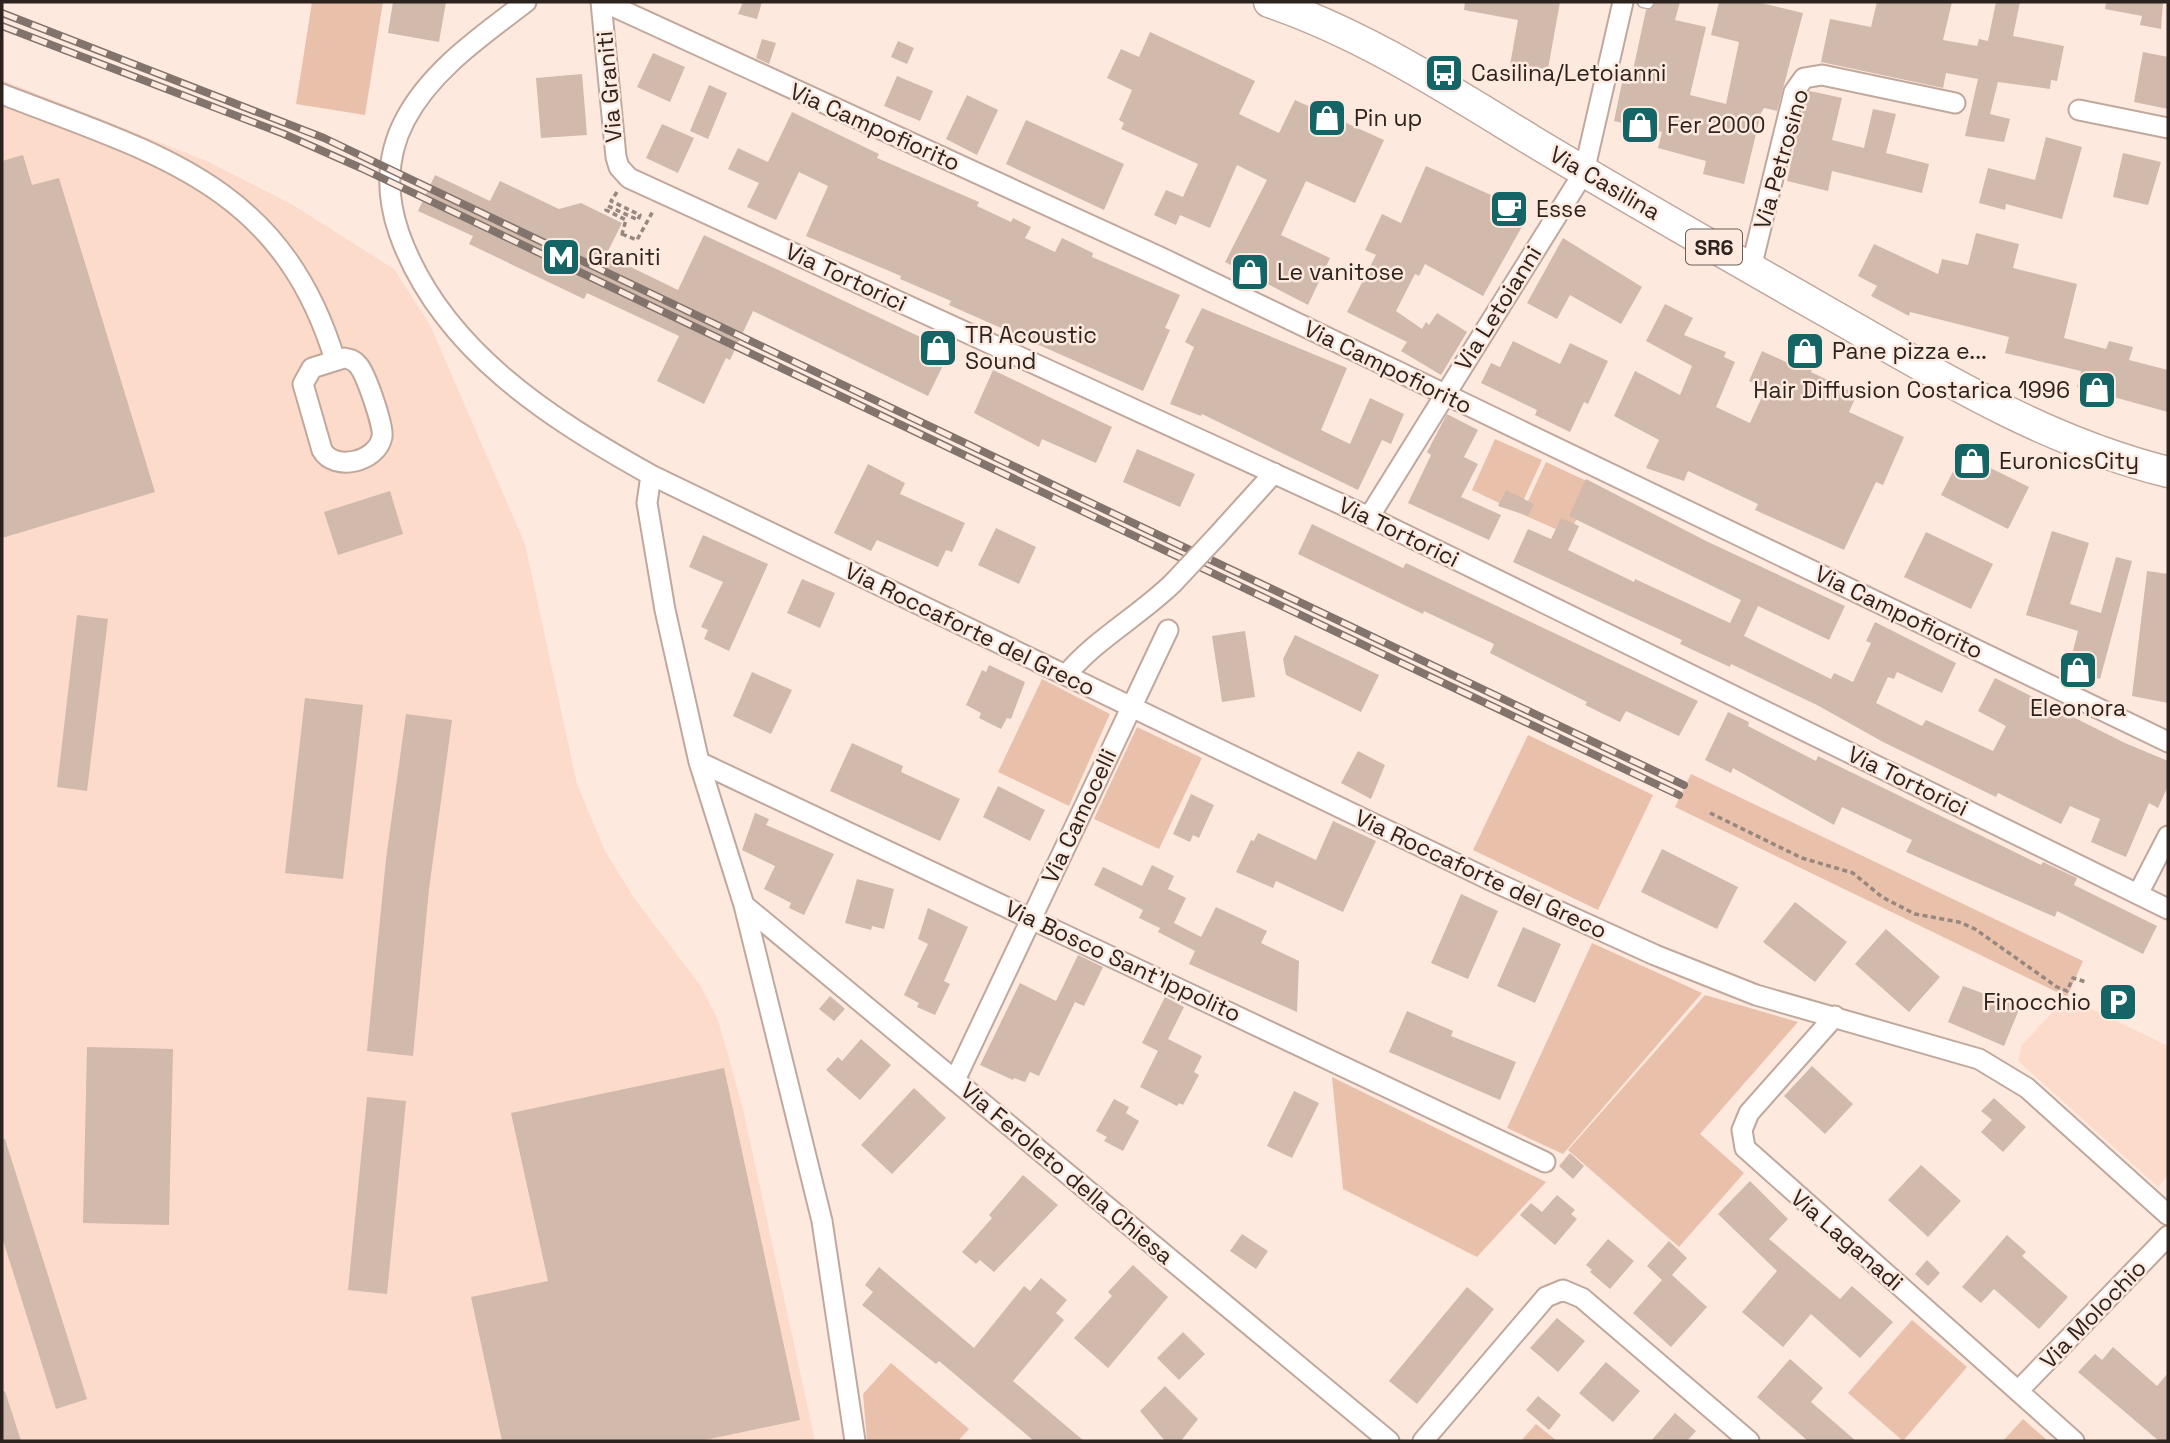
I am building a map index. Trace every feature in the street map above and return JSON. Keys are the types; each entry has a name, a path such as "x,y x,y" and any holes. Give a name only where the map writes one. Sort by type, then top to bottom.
{"main road":[{"name":"Via Casilina","path":"1269,2 1338,29 1392,57 1584,172 2008,414 2082,446 2168,472"}],"street":[{"name":"Via Roccaforte del Greco","path":"526,2 450,64 414,105 398,137 391,162 392,210 405,250 426,290 480,356 566,425 651,475 1499,884 1655,955 1748,992 1965,1053 1999,1069 2027,1088 2168,1215"},
{"name":"Via Graniti","path":"603,2 616,157 629,176"},
{"name":"Via Campofiorito","path":"603,2 1140,247 2168,742"},
{"name":"Via Letoianni","path":"1369,517 1584,172 1623,2"},
{"name":"Via Petrosino","path":"1751,268 1794,92 1804,78 1822,75 1955,103"},
{"path":"2,94 149,152 211,183 238,203 265,231 290,264 323,325 335,360"},
{"path":"2079,110 2168,128"},
{"name":"Via Tortorici","path":"629,176 1369,517 2168,909"},
{"path":"350,359 359,366 382,432 380,444 371,454 344,463 328,458 322,450 303,388 305,377 312,368 335,360 350,359"},
{"path":"1066,675 1087,652 1141,612 1173,583 1275,473"},
{"path":"651,475 647,503 659,574 699,762 744,905 828,1251 855,1441"},
{"name":"Via Camocelli","path":"956,1080 1168,630"},
{"name":"Via Bosco Sant'Ippolito","path":"699,762 1032,917 1545,1162"},
{"path":"2138,894 2168,835"},
{"name":"Via Feroleto della Chiesa","path":"744,905 1390,1441"},
{"name":"Via Laganadi","path":"1835,1016 1749,1114 1742,1130 1745,1148 2074,1441"},
{"name":"Via Molochio","path":"2018,1391 2168,1236"},
{"path":"1423,1441 1546,1297 1563,1290 1582,1298 1749,1441"}],"path":[{"path":"629,176 628,197 615,191 611,201 640,215 638,220 608,205 606,210 626,220 620,233 636,240 654,210"},
{"path":"1710,813 1802,858 1853,873 1882,897 1915,914 1959,922 1975,929 2057,987 2067,991 2073,978 2087,982"}],"shaded area":[{"path":"312,2 383,2 365,115 296,104"},
{"path":"2,80 209,162 293,205 394,269 430,325 525,544 577,784 605,851 634,898 700,985 718,1020 743,1109 815,1441 2,1441"},
{"path":"1495,439 1542,460 1518,512 1472,490"},
{"path":"1546,462 1593,484 1569,535 1522,514"},
{"path":"1042,679 1110,714 1069,806 998,772"},
{"path":"1137,727 1202,758 1159,849 1094,819"},
{"path":"1528,735 1653,795 1598,910 1473,850"},
{"path":"1691,774 2083,961 2067,997 1675,807"},
{"path":"1592,943 1702,993 1563,1154 1507,1128"},
{"path":"1705,995 1798,1022 1700,1134 1744,1173 1679,1247 1568,1150"},
{"path":"2067,997 2168,1046 2168,1176 2158,1187 2018,1061 2022,1045"},
{"path":"1332,1077 1546,1182 1477,1257 1343,1189"},
{"path":"1912,1320 1967,1367 1903,1441 1848,1393"},
{"path":"891,1363 969,1429 958,1441 867,1441 863,1394"},
{"path":"2023,1419 2048,1441 2003,1441"},
{"path":"1536,1424 1557,1441 1521,1441"}],"building":[{"path":"393,2 446,2 439,42 388,33"},
{"path":"743,2 762,2 757,19 738,14"},
{"path":"1465,2 1560,2 1548,69 1510,65 1518,20 1464,10"},
{"path":"1655,2 1680,2 1675,20 1706,27 1690,95 1726,104 1739,42 1711,35 1719,2 1757,2 1803,13 1777,111 1764,108 1761,113 1744,184 1703,174 1706,161 1658,148 1662,132 1614,121 1622,83 1630,84 1646,10 1653,8"},
{"path":"1877,2 1952,2 1943,40 1977,46 1979,39 1988,41 1996,2 2020,2 2013,36 2064,46 2057,81 2051,80 2050,89 1998,82 1990,114 2010,119 2004,142 1965,136 1978,79 1946,73 1943,88 1821,62 1830,19 1871,27"},
{"path":"2106,2 2163,2 2161,29 2140,25 2142,16 2105,9"},
{"path":"1150,32 1255,81 1239,114 1279,133 1295,100 1384,140 1355,203 1306,181 1292,211 1281,235 1330,258 1308,305 1225,262 1267,180 1237,165 1210,228 1180,215 1176,225 1154,215 1166,190 1183,197 1198,164 1121,129 1124,123 1119,120 1132,90 1107,78 1121,49 1139,57"},
{"path":"762,39 776,43 769,64 756,58"},
{"path":"898,41 914,48 907,64 891,57"},
{"path":"2143,52 2168,57 2168,109 2134,102"},
{"path":"653,53 685,67 670,102 637,87"},
{"path":"582,74 587,135 541,138 536,78"},
{"path":"897,76 933,91 920,121 884,106"},
{"path":"709,85 727,93 708,139 690,131"},
{"path":"1810,91 1842,98 1832,140 1864,148 1873,109 1896,114 1886,153 1929,164 1922,193 1832,171 1828,191 1787,181 1805,97"},
{"path":"967,95 998,110 977,155 946,139"},
{"path":"792,112 879,154 877,158 979,202 977,206 1011,222 1013,218 1031,227 1025,238 1055,252 1062,238 1093,253 1092,257 1180,295 1165,328 1170,330 1143,391 949,305 951,301 900,279 901,276 806,236 828,186 799,172 776,220 747,207 759,183 728,169 738,148 768,162"},
{"path":"1026,120 1124,164 1104,210 1006,164"},
{"path":"662,124 694,138 678,173 646,158"},
{"path":"2046,137 2082,147 2062,219 2006,204 2005,210 1979,203 1988,168 2035,180"},
{"path":"2123,153 2161,162 2148,205 2113,197"},
{"path":"23,155 32,185 59,178 155,492 2,538 2,161"},
{"path":"1426,166 1491,195 1528,216 1483,296 1425,264 1419,276 1415,274 1396,311 1422,329 1426,322 1429,325 1437,313 1467,332 1441,375 1401,351 1407,342 1347,312 1376,255 1365,250 1382,214 1401,223"},
{"path":"435,175 490,201 500,181 559,209 581,203 622,223 606,255 678,290 704,235 950,351 928,396 753,311 730,360 726,358 704,404 657,381 679,336 587,293 584,299 469,244 473,236 418,211"},
{"path":"1976,233 2019,244 2013,268 2077,284 2064,338 2106,349 2109,341 2133,347 2129,360 2168,370 2168,412 2077,387 2081,371 2005,353 2009,337 1910,312 1909,316 1871,296 1877,286 1858,276 1874,244 1938,274 1942,259 1968,265"},
{"path":"1563,238 1642,287 1621,324 1570,295 1557,319 1527,303"},
{"path":"1665,304 1693,318 1684,335 1726,352 1724,357 1735,362 1716,407 1750,423 1766,388 1749,381 1762,351 1786,362 1794,344 1819,354 1811,372 1857,394 1849,412 1904,437 1883,485 1876,482 1844,550 1755,510 1758,504 1688,471 1684,481 1646,468 1659,440 1614,416 1635,371 1680,395 1692,366 1646,341"},
{"path":"1202,308 1347,368 1321,430 1350,444 1370,398 1404,414 1391,444 1382,440 1358,490 1202,414 1201,416 1170,404 1194,347 1185,342"},
{"path":"1513,341 1560,364 1570,343 1608,361 1588,404 1584,402 1570,432 1535,415 1537,410 1481,383 1491,363 1500,367"},
{"path":"993,370 1112,427 1096,463 1042,439 1039,447 974,413"},
{"path":"1447,414 1478,430 1464,457 1478,464 1461,497 1501,515 1489,540 1408,503 1431,455 1427,452"},
{"path":"1137,449 1195,474 1180,507 1123,482"},
{"path":"1962,454 2029,487 2008,529 1941,495"},
{"path":"868,464 905,483 900,494 965,523 952,552 946,550 938,567 877,540 871,551 834,533"},
{"path":"1586,479 1706,541 1845,606 1829,640 1758,606 1744,636 1831,679 1834,673 1853,682 1871,643 1866,641 1875,622 1956,663 1942,693 1897,672 1894,679 1888,677 1876,703 1922,726 1926,720 1993,751 2006,726 1978,711 1995,678 2125,743 2168,761 2168,786 2158,808 2149,803 2126,857 2091,842 2100,819 2070,806 2061,824 1998,793 1996,797 1883,742 1817,705 1731,664 1730,667 1680,644 1682,640 1513,562 1528,529 1551,539 1561,518 1579,526 1568,550 1730,623 1741,600 1569,516"},
{"path":"1506,490 1534,504 1528,516 1498,506"},
{"path":"390,491 403,534 338,555 324,512"},
{"path":"1312,524 1403,568 1406,563 1698,701 1679,736 1626,711 1620,722 1585,705 1587,702 1490,653 1494,644 1424,611 1423,614 1298,554"},
{"path":"996,528 1036,547 1019,584 978,565"},
{"path":"2052,531 2089,543 2070,604 2101,613 2116,557 2132,561 2100,679 2068,670 2078,631 2026,615"},
{"path":"1926,532 1993,564 1971,609 1904,577"},
{"path":"703,535 768,564 729,651 704,639 708,630 701,627 723,582 689,567"},
{"path":"2147,571 2168,574 2168,703 2132,696"},
{"path":"802,579 835,593 820,628 787,613"},
{"path":"77,615 108,619 87,791 57,787"},
{"path":"1245,631 1255,697 1222,702 1212,636"},
{"path":"1295,635 1379,675 1361,712 1286,675 1283,659"},
{"path":"989,665 1025,682 1011,719 1007,718 1001,729 979,718 981,713 966,705 982,670 986,672"},
{"path":"752,672 792,690 771,734 733,716"},
{"path":"305,698 363,705 343,879 285,873"},
{"path":"1728,712 1749,722 1748,726 1816,761 1818,756 2041,865 2043,862 2077,878 2074,885 2157,926 2143,954 2057,911 2055,917 1906,852 1912,840 1842,807 1834,825 1733,768 1731,773 1705,760"},
{"path":"406,714 452,720 429,889 413,1056 367,1051 386,859"},
{"path":"852,743 903,766 901,772 960,799 940,841 830,791"},
{"path":"1358,751 1385,765 1371,799 1341,783"},
{"path":"998,786 1045,810 1030,841 983,817"},
{"path":"1191,794 1214,805 1199,838 1193,835 1190,842 1173,834"},
{"path":"755,813 769,819 766,825 834,854 804,915 789,908 791,903 764,889 775,866 742,850"},
{"path":"1333,821 1376,841 1343,912 1276,881 1273,888 1236,872 1251,840 1254,841 1258,833 1316,860"},
{"path":"1662,849 1738,887 1717,929 1641,892"},
{"path":"1152,865 1174,876 1168,889 1186,898 1174,923 1201,937 1216,907 1267,931 1261,943 1299,961 1297,1012 1189,964 1195,951 1158,932 1160,928 1139,918 1143,910 1094,885 1103,867 1142,886"},
{"path":"857,879 894,889 884,929 872,926 871,930 845,923"},
{"path":"1461,894 1498,911 1468,979 1431,963"},
{"path":"1795,902 1847,942 1815,982 1763,942"},
{"path":"928,908 968,927 944,981 950,984 935,1015 917,1007 919,1003 904,995 928,944 918,939"},
{"path":"1523,927 1561,944 1535,1003 1497,986"},
{"path":"1886,929 1940,977 1909,1012 1855,964"},
{"path":"1078,955 1103,967 1084,1006 1075,1002 1039,1076 1030,1072 1025,1082 1014,1078 1013,1080 980,1065 1020,983 1056,1001"},
{"path":"1963,986 2020,1007 2004,1046 1948,1022"},
{"path":"830,996 845,1009 834,1021 819,1009"},
{"path":"1165,997 1184,1007 1168,1039 1202,1056 1194,1072 1199,1075 1183,1105 1179,1103 1177,1106 1140,1087 1158,1051 1142,1043"},
{"path":"1407,1011 1453,1031 1451,1036 1516,1062 1500,1100 1389,1052"},
{"path":"861,1039 891,1065 860,1100 826,1070 838,1057 842,1061"},
{"path":"87,1047 173,1049 169,1225 83,1223"},
{"path":"1812,1066 1853,1104 1825,1134 1784,1096"},
{"path":"724,1068 800,1420 700,1441 502,1441 471,1297 548,1281 511,1113"},
{"path":"914,1088 946,1118 892,1174 861,1145"},
{"path":"1294,1091 1319,1103 1292,1158 1267,1146"},
{"path":"367,1097 406,1101 387,1294 348,1290"},
{"path":"1994,1098 2026,1127 2003,1152 1981,1132 1992,1120 1981,1111"},
{"path":"1114,1099 1129,1107 1126,1113 1139,1121 1123,1151 1104,1141 1107,1137 1096,1131"},
{"path":"2,1139 5,1139 87,1399 56,1409 2,1237"},
{"path":"1570,1153 1584,1166 1573,1179 1559,1166"},
{"path":"1921,1165 1961,1201 1928,1237 1888,1200"},
{"path":"1023,1175 1058,1205 994,1272 980,1260 976,1264 962,1252 992,1218 989,1215"},
{"path":"1750,1181 1788,1219 1769,1239 1840,1299 1852,1286 1893,1322 1860,1358 1811,1314 1783,1347 1742,1312 1777,1271 1718,1214"},
{"path":"1557,1195 1575,1210 1571,1214 1577,1219 1555,1245 1520,1215 1531,1203 1542,1212"},
{"path":"1242,1234 1268,1251 1256,1269 1230,1251"},
{"path":"2007,1235 2026,1252 2022,1256 2068,1297 2039,1329 1994,1289 1981,1303 1962,1287"},
{"path":"1608,1239 1634,1261 1610,1289 1590,1272 1592,1270 1586,1265"},
{"path":"1669,1241 1687,1258 1672,1275 1707,1307 1671,1347 1633,1313 1662,1280 1647,1266"},
{"path":"1927,1260 1940,1273 1928,1286 1915,1274"},
{"path":"1133,1265 1168,1297 1108,1368 1074,1338 1112,1296 1108,1292"},
{"path":"879,1267 974,1348 1024,1286 1030,1291 1041,1278 1067,1300 1056,1313 1064,1320 1013,1381 1084,1441 1034,1441 939,1361 936,1364 862,1305 873,1292 865,1285"},
{"path":"1467,1287 1494,1309 1417,1404 1389,1381"},
{"path":"1557,1318 1585,1341 1558,1372 1530,1348"},
{"path":"1183,1332 1205,1354 1179,1380 1157,1358"},
{"path":"2113,1347 2157,1386 2168,1373 2168,1441 2159,1441 2078,1372 2095,1354 2102,1360"},
{"path":"1790,1359 1823,1388 1811,1402 1856,1441 1808,1441 1757,1397"},
{"path":"1606,1362 1640,1391 1613,1422 1579,1393"},
{"path":"1165,1386 1198,1419 1181,1441 1165,1441 1140,1411"},
{"path":"5,1391 21,1441 2,1441 2,1392"},
{"path":"1538,1396 1561,1415 1549,1430 1526,1410"},
{"path":"1675,1413 1696,1431 1687,1441 1651,1441"}],"railway":[{"path":"2,13 324,138 1684,785"},
{"path":"2,26 284,134 361,168 1679,795"}],"place":[{"name":"Casilina/Letoianni","path":"1444,73"},
{"name":"Pin up","path":"1327,118"},
{"name":"Fer 2000","path":"1640,125"},
{"name":"Esse","path":"1509,209"},
{"name":"Graniti","path":"561,257"},
{"name":"Le vanitose","path":"1250,272"},
{"name":"TR Acoustic Sound","path":"938,348"},
{"name":"Pane pizza e...","path":"1805,351"},
{"name":"Hair Diffusion Costarica 1996","path":"2097,390"},
{"name":"EuronicsCity","path":"1972,461"},
{"name":"Eleonora","path":"2078,670"},
{"name":"Finocchio","path":"2118,1002"}]}
